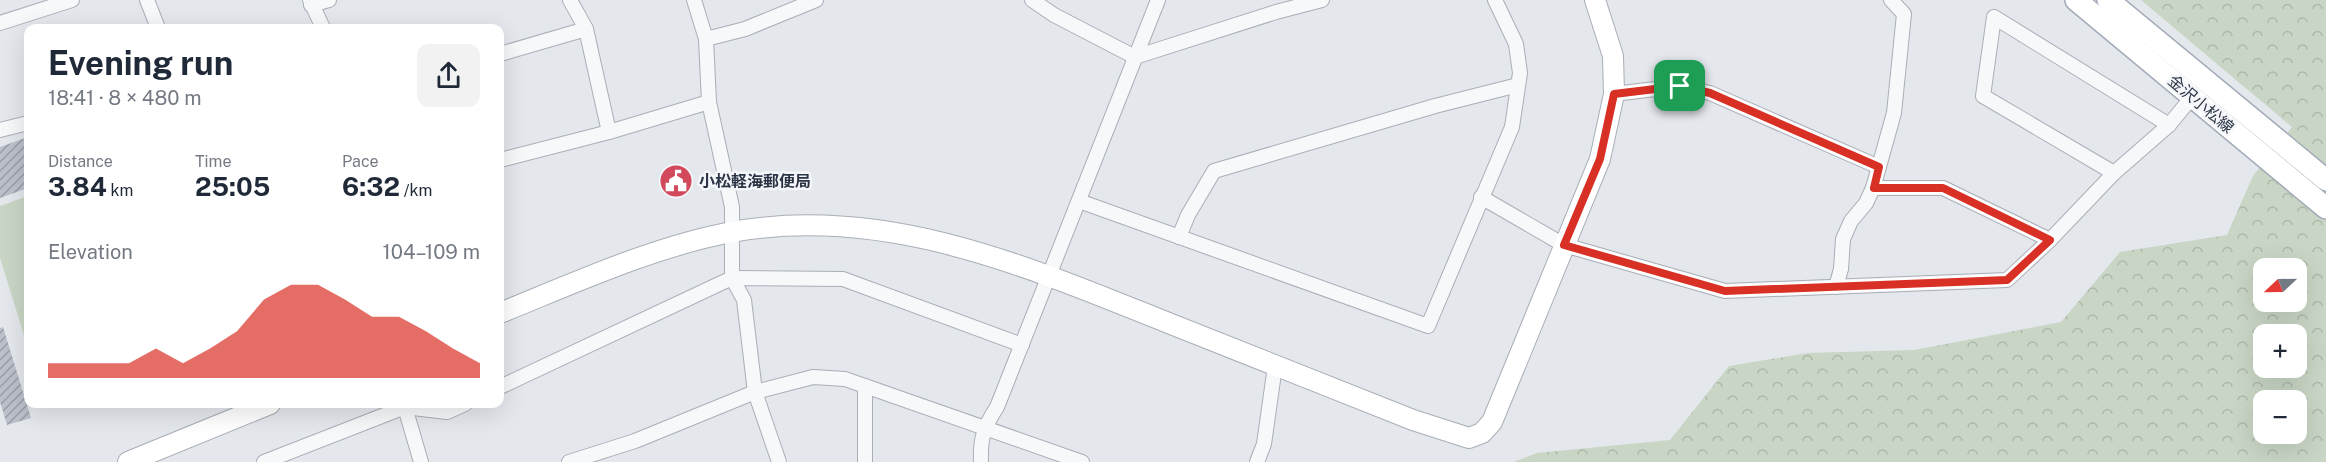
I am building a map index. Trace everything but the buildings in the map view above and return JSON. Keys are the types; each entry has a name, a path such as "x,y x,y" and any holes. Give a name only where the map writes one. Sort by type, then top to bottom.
{"main road":[{"name":"金沢小松線","path":"2076,0 2326,207"},
{"name":"金沢小松線","path":"2108,0 2326,180"}],"street":[{"path":"0,23 72,0"},
{"path":"147,0 156,24"},
{"path":"321,24 310,2 329,0"},
{"path":"570,0 586,29 609,132"},
{"path":"694,0 706,39 709,102 732,207 732,278 744,300 755,392 779,462"},
{"path":"706,39 745,29 816,0"},
{"path":"1032,0 1054,15 1135,57 1276,12 1322,0"},
{"path":"981,462 980,447 984,427 997,407 1158,0"},
{"path":"1079,201 1428,326 1512,127 1520,73 1516,44 1495,0"},
{"path":"504,311 558,288 676,246 732,232 822,225 867,227 947,243 1050,276 1413,420 1469,438 1482,433 1492,422 1600,159 1614,94 1612,56 1595,0"},
{"path":"1836,287 1841,269 1843,239 1851,221 1866,203 1874,188 1894,113 1904,14 1891,0"},
{"path":"2114,173 1983,96 1994,17 2169,124"},
{"path":"504,53 586,29"},
{"path":"1179,237 1188,215 1214,171 1435,106 1518,86"},
{"path":"1614,94 1680,86 1710,93 1879,167"},
{"path":"1481,197 1564,245 1725,291 2007,280 2050,240 2114,173 2169,124 2192,97"},
{"path":"504,159 609,132 709,102"},
{"path":"0,130 24,124"},
{"path":"1874,188 1943,188 2050,240"},
{"path":"504,385 732,278 843,279 1022,345"},
{"path":"1257,462 1264,444 1275,366"},
{"path":"569,462 635,441 755,392 813,377 845,379 1082,462"},
{"path":"865,386 865,462"},
{"path":"128,462 260,408"},
{"path":"264,462 398,408"},
{"path":"406,408 421,462"},
{"path":"423,408 447,412 456,408"}],"green space":[{"path":"2141,0 2326,0 2326,462 1514,462 1537,453 1670,440 1729,366 1808,353 1914,350 2061,322 2120,252 2227,235 2253,176 2292,127"},
{"path":"24,197 24,335 0,258 0,206"}],"place":[{"name":"小松軽海郵便局","path":"676,181"}],"route":[{"path":"1680,86 1710,93 1879,167 1874,188 1943,188 2050,240 2007,280 1725,291 1564,245 1600,159 1614,94 1680,86"}]}
